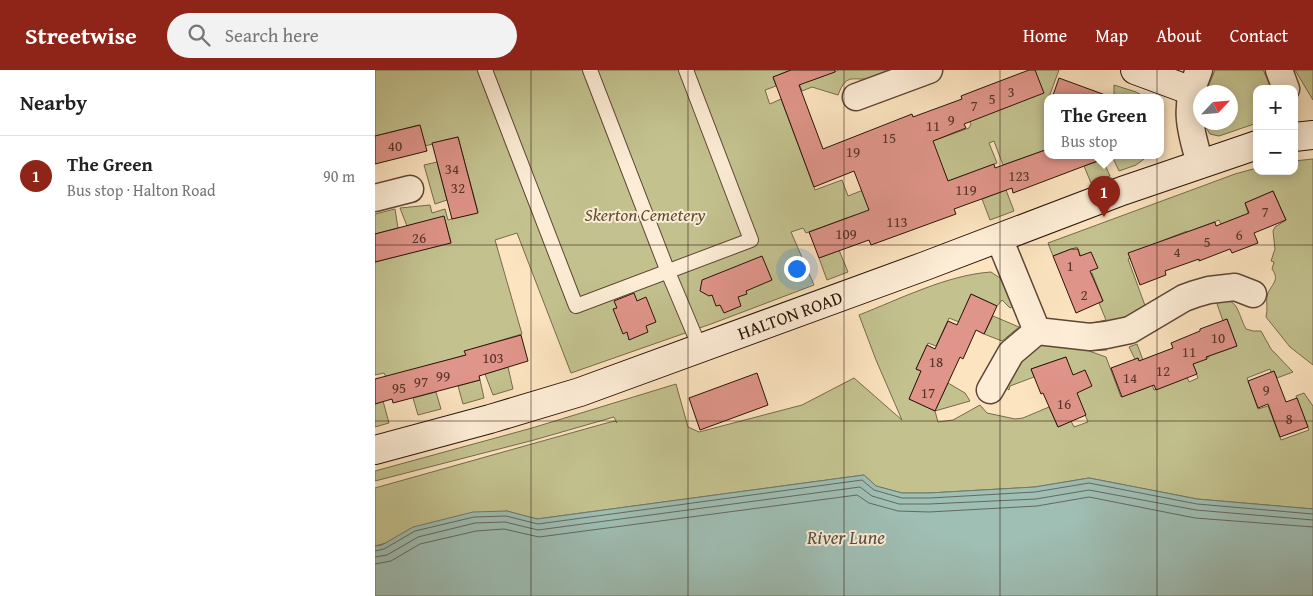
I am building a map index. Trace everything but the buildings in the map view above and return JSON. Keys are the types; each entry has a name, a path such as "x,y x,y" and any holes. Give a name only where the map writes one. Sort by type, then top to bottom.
{"street":[{"path":"856,97 929,70"},
{"path":"1135,70 1195,80 1188,109 1200,163"},
{"path":"1279,70 1285,85"},
{"name":"HALTON ROAD","path":"375,450 558,399 701,348 1122,191 1253,146"},
{"path":"375,198 410,189"},
{"path":"999,238 1037,331"},
{"path":"989,390 1011,353 1037,331 1090,336 1106,335 1130,330 1184,298 1209,290 1235,287 1253,294"}],"lane":[{"path":"485,70 576,306 751,240 686,70"},
{"path":"590,70 669,272 701,348"}],"green space":[{"name":"Skerton Cemetery","path":"375,70 791,70 773,77 776,86 765,90 769,102 770,104 781,99 815,190 842,180 848,196 876,185 930,142 969,128 971,124 969,121 1035,70 1059,70 1050,94 1044,94 1044,150 1003,165 994,141 989,143 997,163 948,181 940,162 857,221 855,215 806,233 803,228 791,232 814,285 711,324 571,373 517,233 495,240 522,334 472,349 473,353 386,377 384,373 375,375 375,262 451,242 444,217 407,226 400,208 430,205 432,213 445,209 448,220 478,212 458,137 425,146 419,125 375,136"},
{"path":"794,70 811,70 815,79 839,70 891,70 879,76 848,80 838,95 812,87 802,91"},
{"path":"1215,70 1263,70 1270,85 1253,85 1253,124 1238,130 1238,85 1209,85"},
{"path":"1295,70 1313,70 1313,100"},
{"path":"1114,85 1140,94 1114,94"},
{"path":"1207,130 1237,130 1219,136 1210,134"},
{"path":"1098,159 1102,159 1110,176 1091,183 1084,166 1099,161"},
{"path":"1113,159 1144,159 1136,165 1119,171"},
{"path":"1313,159 1313,365 1290,347 1266,317 1267,296 1275,280 1272,269 1274,262 1271,261 1275,249 1273,231 1275,227 1286,220 1273,191 1245,203 1247,214 1221,224 1219,220 1187,231 1159,242 1160,246 1128,259 1147,311 1127,319 1078,326 1106,320 1099,303 1103,301 1092,273 1088,275 1077,247 1053,256 1048,243 1253,169 1253,175 1298,175 1298,161"},
{"path":"437,162 447,200 435,204 424,165"},
{"path":"1006,190 1014,211 990,220 982,199"},
{"path":"395,209 398,228 375,234 375,214"},
{"path":"839,250 848,272 827,280 819,258"},
{"path":"991,272 1000,278 1013,306 1010,308 1002,300 997,306 971,294 959,322 949,318 936,346 928,343 916,369 921,371 909,399 935,411 938,422 953,420 980,405 987,413 1015,419 1023,418 1049,407 1058,427 1071,421 1074,427 1088,422 1073,385 1066,357 1031,369 1034,377 1010,386 1009,390 1004,386 1003,382 1040,340 1101,344 1107,350 1089,351 1106,357 1121,397 1149,387 1138,358 1135,359 1129,347 1137,344 1154,390 1181,380 1183,368 1189,382 1198,378 1193,364 1237,346 1227,319 1223,321 1215,298 1223,299 1233,303 1246,329 1261,331 1271,349 1293,372 1277,378 1274,371 1271,372 1270,369 1247,378 1258,409 1268,406 1281,440 1309,430 1296,396 1304,393 1313,406 1313,509 1197,499 1089,478 1035,487 902,493 876,486 864,475 537,519 506,511 375,546 375,488 603,424 615,421 617,423 614,417 534,440 375,481 375,471 532,428 676,384 688,427 699,432 802,405 854,378 902,420 859,315 941,283 974,274"},
{"path":"993,316 1019,327 1002,341 984,334"},
{"path":"508,367 513,389 493,395 485,374"},
{"path":"480,380 484,398 463,404 458,386"},
{"path":"948,383 965,393 970,401 935,411"},
{"path":"436,392 441,409 418,415 413,398"},
{"path":"383,401 389,423 375,427 375,404"}],"water":[{"name":"River Lune","path":"864,475 876,486 902,493 1035,487 1089,478 1197,499 1313,509 1313,596 375,596 375,546 382,545 413,527 473,512 507,511 537,519"}],"place":[{"name":"The Green","path":"1104,217"}]}
